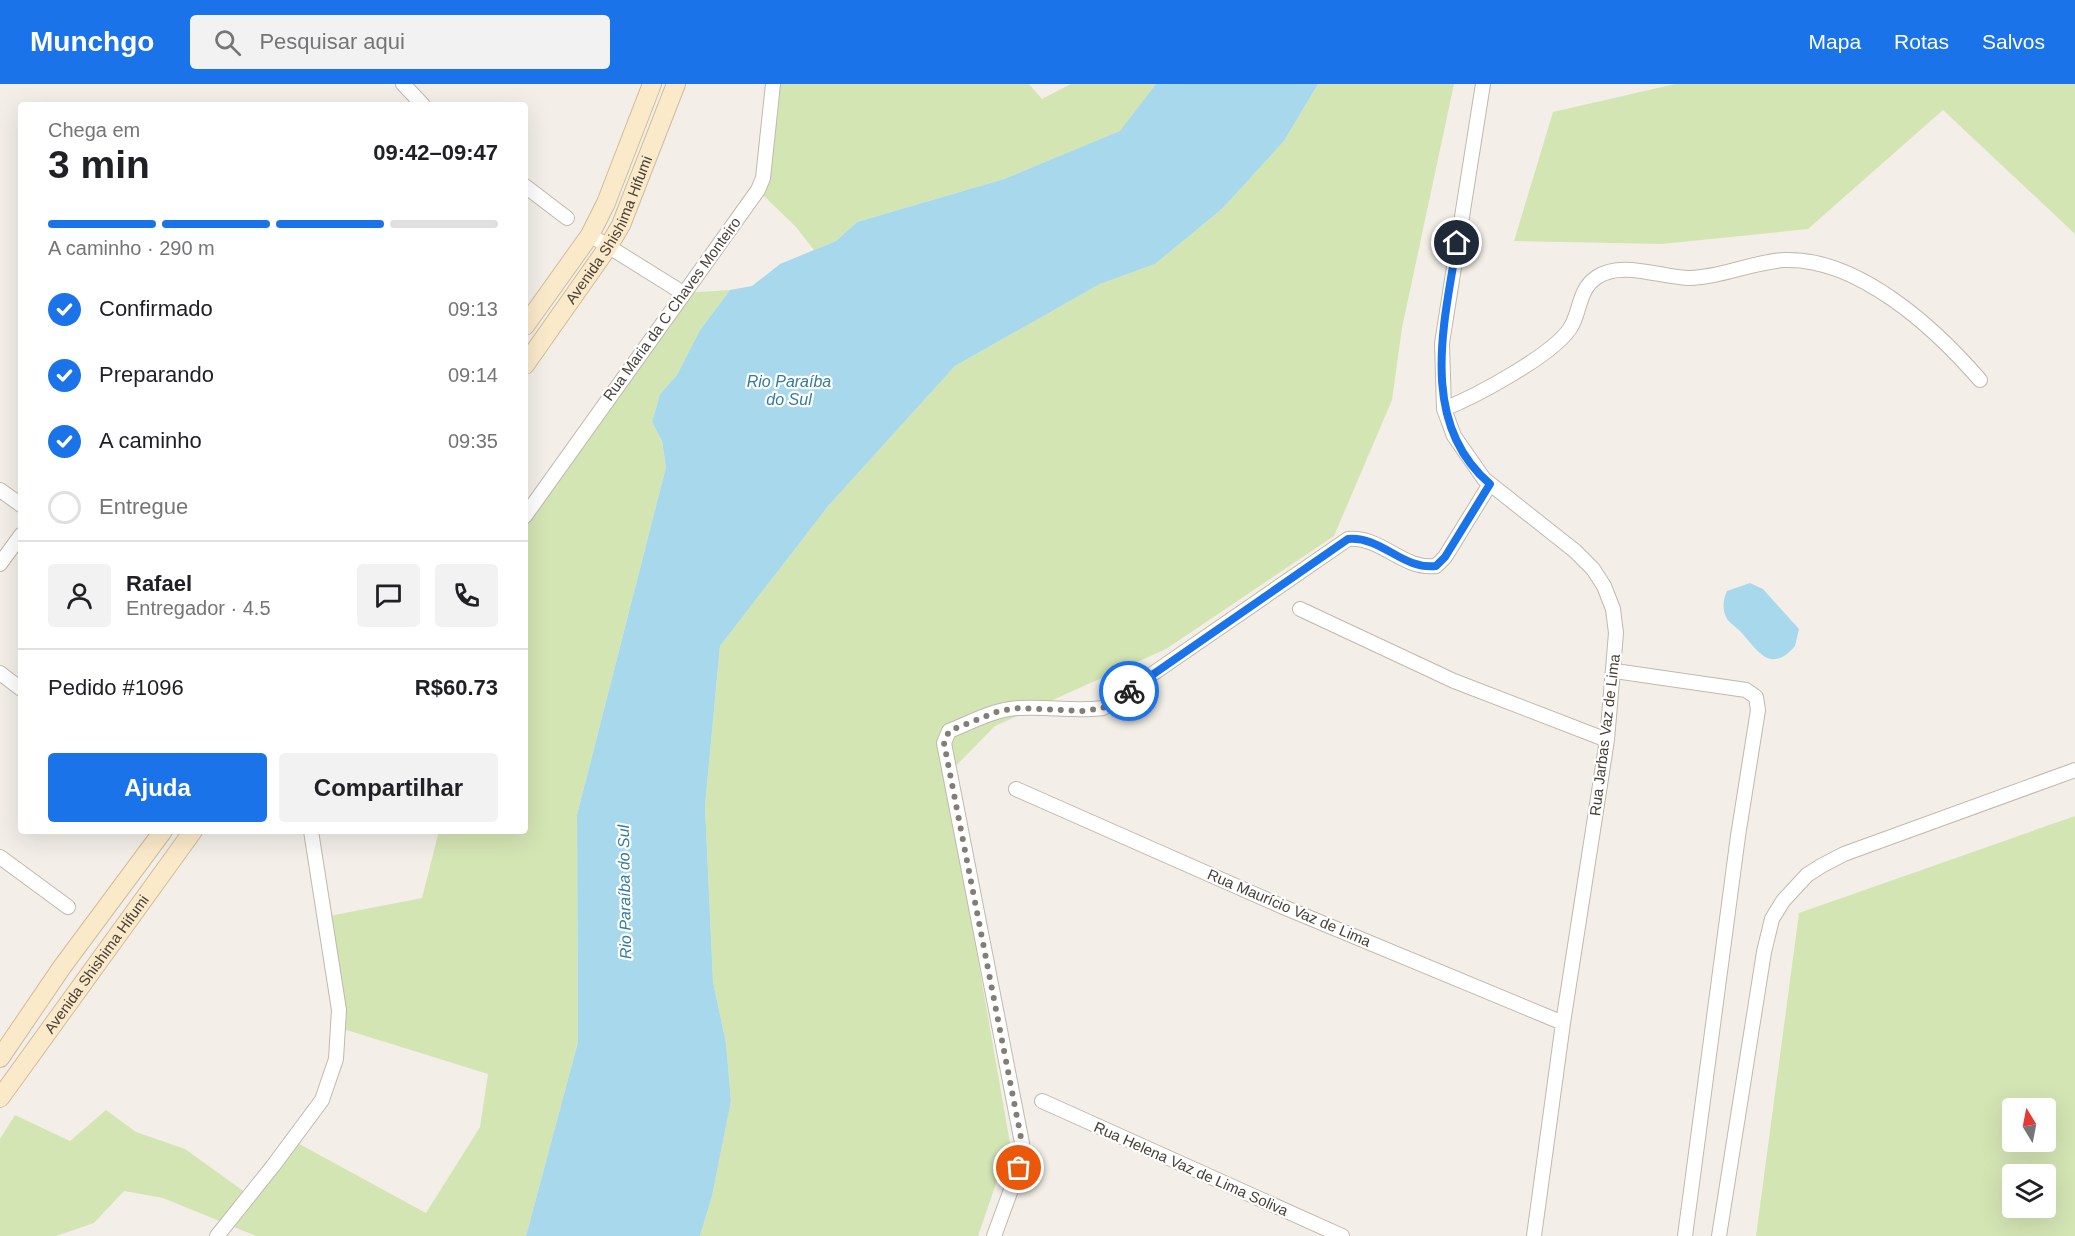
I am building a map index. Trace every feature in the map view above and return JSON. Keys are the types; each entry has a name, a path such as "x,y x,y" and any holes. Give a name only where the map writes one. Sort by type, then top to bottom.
{"street":[{"path":"403,84 420,102"},
{"name":"Avenida Shishima Hifumi","path":"528,322 590,235 606,203 652,84"},
{"name":"Avenida Shishima Hifumi","path":"528,361 621,225 676,84"},
{"name":"Rua Maria da C Chaves Monteiro","path":"528,512 758,190 763,178 773,84"},
{"name":"Rua Jarbas Vaz de Lima","path":"1483,84 1442,343 1444,409 1454,436 1474,467 1490,484 1575,551 1593,569 1604,586 1613,609 1616,633 1615,671 1607,740 1563,1023 1534,1236"},
{"path":"528,188 567,218"},
{"path":"590,235 683,293"},
{"path":"1444,409 1474,397 1552,346 1572,324 1581,294 1589,283 1607,272 1621,270 1690,278 1785,260 1822,264 1865,283 1891,299 1936,334 1980,380"},
{"path":"994,1236 1019,1168 1022,1143 944,743 949,731 999,711 1020,708 1082,711 1103,708 1348,539 1363,538 1421,568 1436,566 1445,557 1490,484"},
{"path":"0,490 18,503"},
{"path":"0,564 18,539"},
{"path":"1300,609 1454,681 1607,740"},
{"path":"1615,671 1746,690 1756,698 1758,710 1738,837 1684,1236"},
{"path":"0,673 18,686"},
{"path":"1719,1236 1764,952 1772,919 1783,901 1807,875 1844,854 2075,770"},
{"name":"Rua Maurício Vaz de Lima","path":"1016,789 1281,906 1563,1023"},
{"name":"Avenida Shishima Hifumi","path":"0,1058 62,967 162,834"},
{"name":"Avenida Shishima Hifumi","path":"0,1098 191,834"},
{"path":"217,1236 322,1100 330,1084 336,1059 339,1010 310,834"},
{"path":"0,857 68,907"},
{"name":"Rua Helena Vaz de Lima Soliva","path":"1042,1101 1342,1236"}],"green space":[{"path":"773,84 1029,84 1042,99 1071,84 1156,84 1121,131 1004,179 857,222 836,241 814,250 796,227 758,190"},
{"path":"1318,84 1454,84 1402,328 1392,400 1334,536 1166,649 995,726 946,776 1010,1143 978,1236 700,1236 712,1196 731,1100 726,1043 713,982 705,806 720,646 829,505 955,366 1100,284 1155,264 1222,209 1284,141"},
{"path":"1675,84 2075,84 2075,234 1943,110 1808,229 1662,244 1514,241 1553,112"},
{"path":"730,290 700,330 677,375 660,394 652,422 662,441 666,467 577,815 578,1042 526,1236 256,1236 163,1198 124,1191 94,1223 56,1236 0,1236 0,1139 15,1115 70,1141 106,1110 136,1132 185,1149 249,1195 292,1140 426,1213 480,1127 488,1074 340,1028 324,917 422,898 438,834 528,834 528,512 683,293"},
{"path":"2075,816 2075,1236 1756,1236 1799,913"}],"water":[{"name":"Rio Paraíba do Sul","path":"1156,84 1318,84 1284,141 1222,209 1155,264 1100,284 955,366 829,505 720,646 705,806 713,982 726,1043 731,1101 712,1196 700,1236 526,1236 578,1042 577,815 666,467 662,441 652,422 660,394 677,375 700,330 730,290 752,286 780,264 836,241 857,222 1004,179 1120,131"},
{"path":"1750,583 1763,589 1799,629 1795,646 1778,659 1764,656 1726,617 1724,599 1727,591"}],"way so far":[{"path":"1019,1168 1022,1143 944,743 949,731 999,711 1020,708 1082,711 1103,708 1129,691"}],"route":[{"path":"1129,691 1348,539 1363,538 1421,568 1436,566 1445,557 1490,484 1474,467 1454,436 1444,409 1442,343 1457,243"}]}
